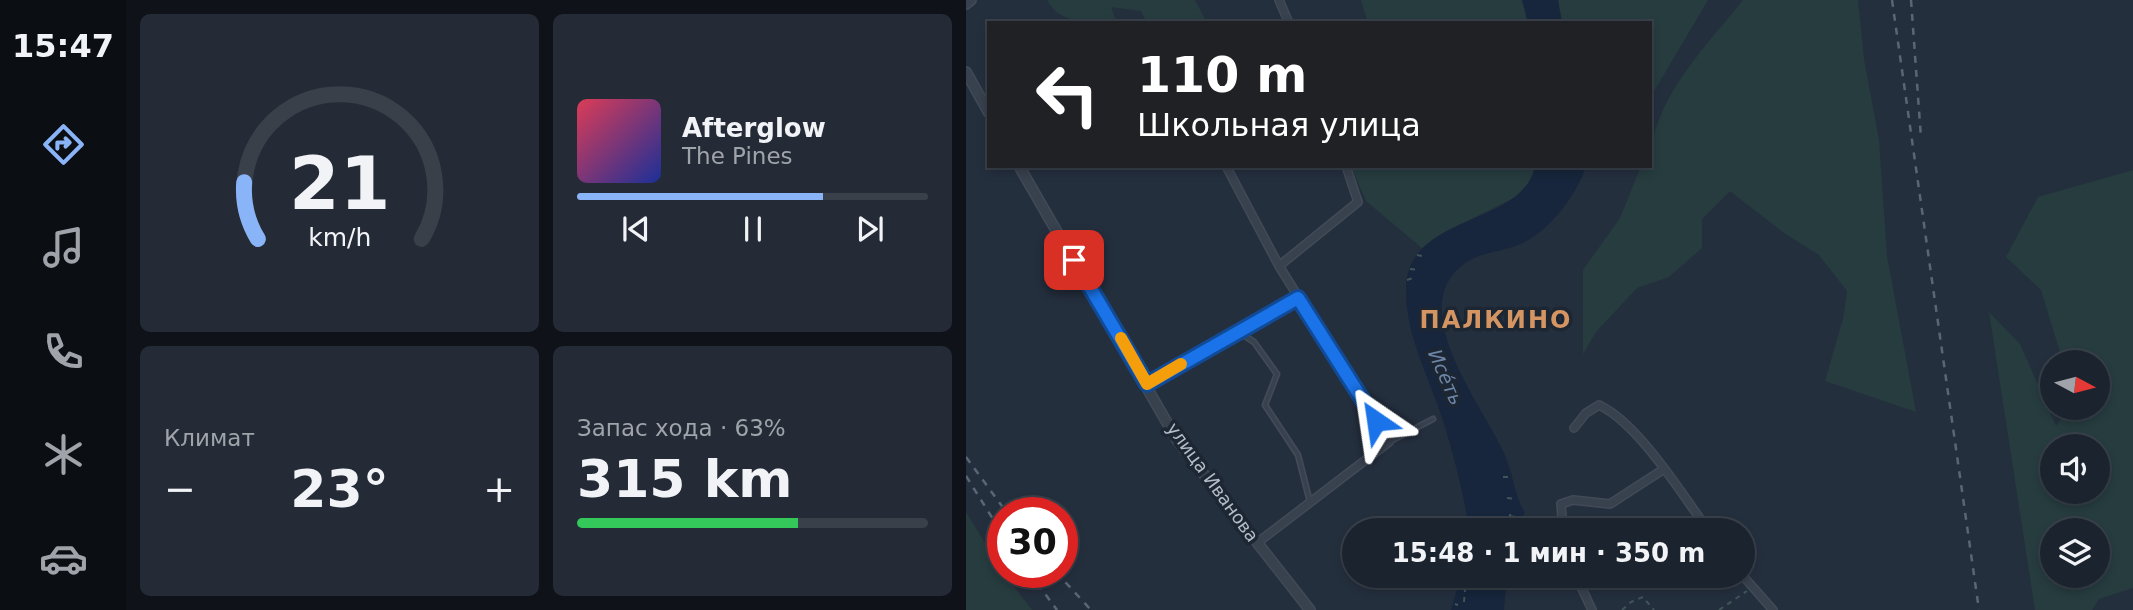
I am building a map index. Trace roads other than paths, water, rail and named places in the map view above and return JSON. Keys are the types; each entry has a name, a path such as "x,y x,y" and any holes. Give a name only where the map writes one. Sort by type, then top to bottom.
{"street":[{"path":"966,4 971,0"},
{"path":"1279,0 1288,21"},
{"path":"966,72 987,109"},
{"name":"улица Иванова","path":"1020,168 1177,440 1310,610"},
{"path":"1227,168 1279,266 1389,442 1257,543"},
{"path":"1279,266 1358,202 1347,168"},
{"path":"1147,384 1298,298"},
{"path":"1574,428 1586,413 1599,405 1616,413 1664,469 1699,518"},
{"path":"1562,518 1561,504 1573,500 1610,504 1664,469"},
{"path":"1582,588 1592,610"},
{"path":"1753,588 1773,610"}],"lane":[{"path":"1239,332 1254,342 1277,374 1265,405 1298,455 1310,502"},
{"path":"1389,442 1433,419"}],"water":[{"path":"1522,0 1558,0 1562,21 1527,21"},
{"name":"Исе́ть","path":"1534,168 1585,168 1576,189 1550,223 1529,240 1472,259 1451,277 1442,300 1444,326 1452,353 1504,453 1525,513 1521,518 1467,518 1451,448 1409,322 1406,287 1412,263 1425,245 1445,232 1510,200 1526,186"},
{"path":"1457,588 1506,588 1504,610 1451,610"}],"railway":[{"path":"1892,0 1979,610"},
{"path":"1911,0 1921,138"},
{"path":"966,457 995,497"},
{"path":"966,476 987,509"},
{"path":"1041,588 1057,610"},
{"path":"1071,588 1091,610"}],"district":[{"name":"ПАЛКИНО","path":"1496,320"}]}
